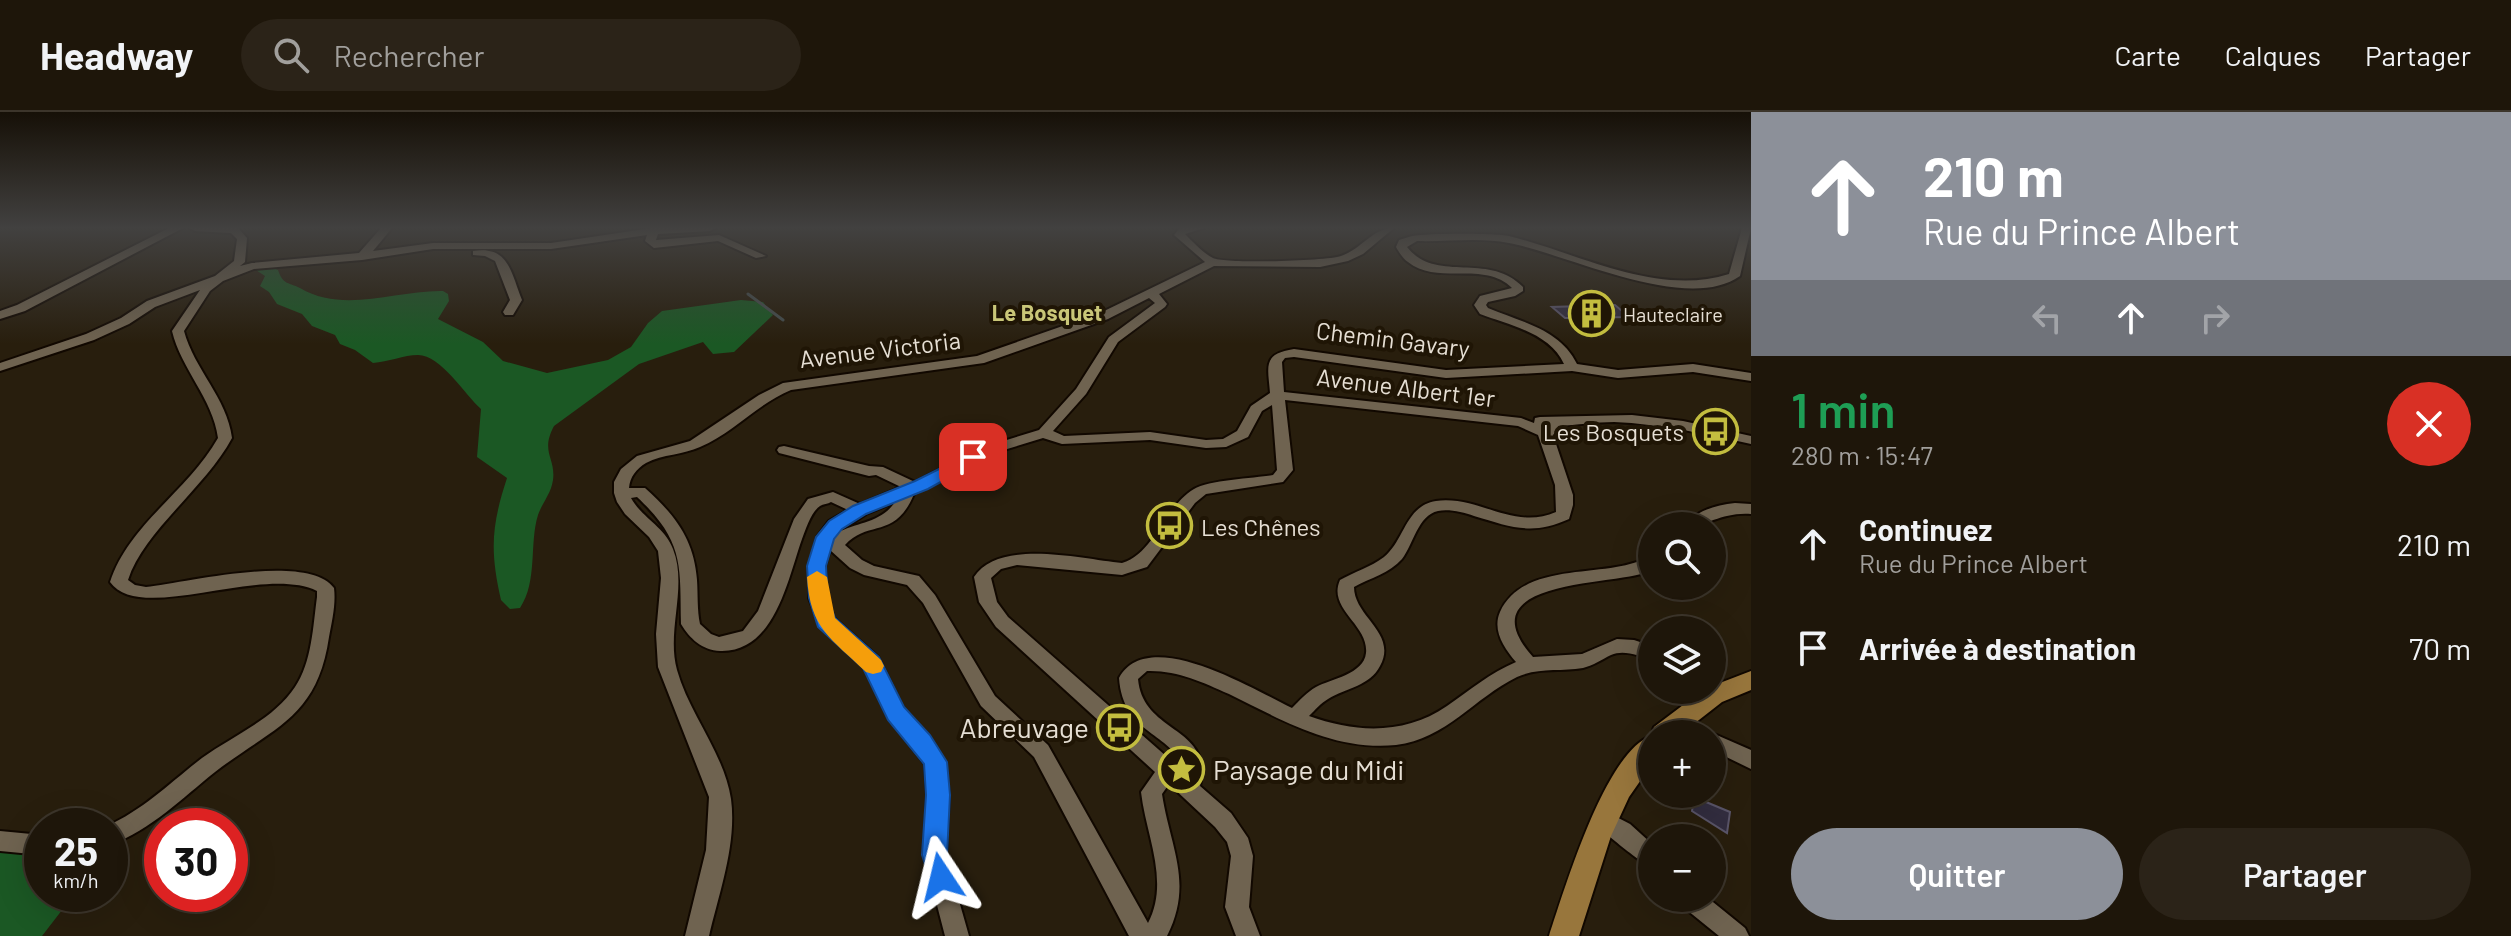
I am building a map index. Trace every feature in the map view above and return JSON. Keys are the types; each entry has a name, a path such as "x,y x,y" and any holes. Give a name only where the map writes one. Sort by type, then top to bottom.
{"main road":[{"path":"1726,688 1751,680"},
{"path":"1678,720 1697,704"},
{"path":"1564,936 1603,820 1617,791 1638,764"}],"street":[{"path":"0,315 21,308 103,266"},
{"path":"128,826 146,817 209,765 286,709 301,693 318,650 326,597 325,588 318,582 304,578 268,578 146,593 131,591 119,582 122,568 213,460 225,438 218,414 183,350 178,331 206,289 234,266"},
{"path":"0,367 98,334 151,304 251,266"},
{"path":"501,266 516,300 509,312"},
{"name":"Avenue Victoria","path":"623,494 621,487 627,472 640,461 699,442 779,389 798,383 979,360 1104,316 1205,266"},
{"path":"1431,266 1485,271 1511,280 1519,289 1484,299 1480,305 1484,311 1556,341 1568,353 1572,367 1618,374 1693,368 1751,377"},
{"path":"1603,266 1643,278 1706,286 1734,276 1737,266"},
{"path":"957,936 935,855 938,795 935,762 896,713 871,662 826,621 818,598 817,566 825,537 835,525 860,510 911,490 989,450 1044,433 1081,391 1113,340 1161,304 1158,298 1150,294"},
{"name":"Chemin Gavary","path":"1172,772 1002,622 989,606 983,590 982,577 992,566 1008,559 1122,569 1141,563 1190,499 1202,490 1278,479 1285,470 1275,361 1281,355 1294,353 1446,374 1572,367"},
{"path":"1044,433 1062,440 1150,436 1217,444 1243,434 1256,409 1277,395"},
{"name":"Avenue Albert 1er","path":"1277,395 1541,427 1581,418 1682,424 1751,440"},
{"path":"1294,718 1320,694 1367,671 1377,655 1375,638 1347,601 1344,592 1346,584 1388,563 1423,512 1435,506 1449,506 1499,521 1530,524 1555,520 1563,515 1565,497 1541,427"},
{"path":"784,450 869,471 878,470 911,490"},
{"path":"911,490 890,518 880,525 848,534 835,543 836,549 870,571 913,580 929,599 988,701 1041,751 1142,936"},
{"path":"697,936 716,860 721,820 720,797 665,658 666,551 661,537 631,510 623,494 640,492 673,524 686,549 689,564 690,624 705,641 717,644 744,641 760,626 778,587 800,519 809,504 822,497 833,496 843,498 860,510"},
{"path":"1713,512 1751,509"},
{"path":"1529,665 1517,653 1507,631 1512,602 1521,592 1548,582 1626,573 1638,568"},
{"path":"1189,788 1194,778 1191,757 1174,739 1137,713 1129,701 1128,678 1143,665 1152,663 1185,670 1242,690 1294,718 1341,735 1375,738 1400,736 1431,727 1502,678 1529,665 1593,659 1614,647 1638,649"},
{"path":"1726,748 1751,760"},
{"path":"1154,936 1168,896 1169,872 1151,792 1160,779 1172,772 1223,820 1237,838 1242,856 1237,907 1248,936"},
{"path":"1603,820 1638,845"},
{"path":"0,841 24,843"},
{"path":"1707,912 1737,936"}],"green space":[{"path":"271,267 278,270 286,282 317,296 334,299 370,299 443,291 448,294 449,301 438,319 483,342 503,361 547,373 608,360 631,347 648,323 662,311 741,300 763,302 773,315 734,352 713,354 703,342 639,364 554,426 548,442 553,480 535,526 529,586 520,608 510,609 501,600 494,553 495,525 507,478 477,457 481,409 435,361 413,355 373,363 340,344 335,335 312,326 302,314 277,304 269,292 260,286 265,276 256,270"},
{"path":"0,849 24,853 24,912 61,912 42,936 0,936"}],"building":[{"name":"Hauteclaire","path":"1615,305 1629,317 1565,318 1552,307"},
{"path":"1692,808 1720,808 1730,812 1727,833 1726,824 1713,824 1692,811"}],"waterway":[{"path":"748,294 783,320"}],"slow traffic":[{"path":"817,577 818,598 826,621 873,666"}],"place":[{"name":"Hauteclaire","path":"1592,314"},
{"name":"Les Bosquets","path":"1715,431"},
{"name":"Les Chênes","path":"1170,526"},
{"name":"Abreuvage","path":"1120,727"},
{"name":"Paysage du Midi","path":"1182,769"}],"district":[{"name":"Le Bosquet","path":"1047,312"}],"route":[{"path":"941,877 935,855 938,795 935,762 896,713 871,662 826,621 818,598 817,566 819,550 835,525 860,510 921,485 973,457"}]}
